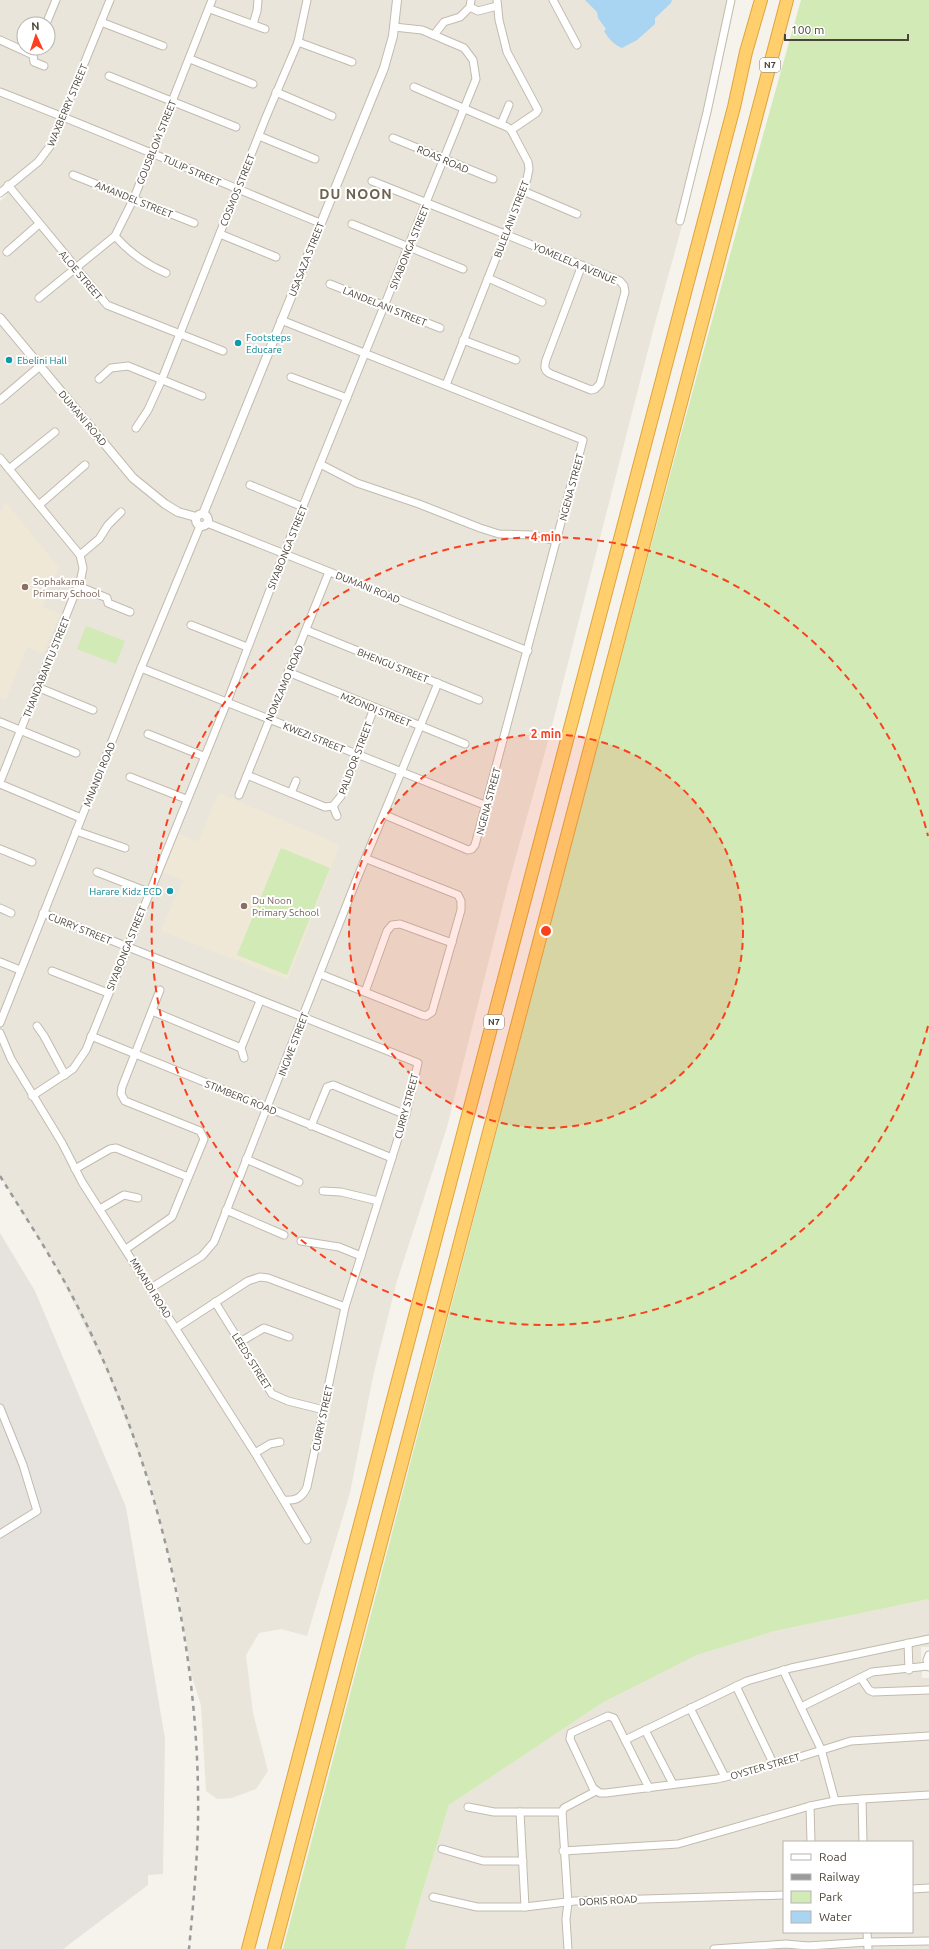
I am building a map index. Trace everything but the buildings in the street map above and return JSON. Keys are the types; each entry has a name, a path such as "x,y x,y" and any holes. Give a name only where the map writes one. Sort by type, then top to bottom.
{"highway":[{"path":"746,52 753,0"},
{"name":"N7","path":"248,1949 582,690 734,107 746,52 761,0"},
{"name":"N7","path":"274,1949 787,0"},
{"path":"753,130 762,122 795,0"}],"street":[{"path":"49,16 56,0"},
{"name":"WAXBERRY STREET","path":"0,193 45,154 51,145 110,0"},
{"name":"GOUSBLOM STREET","path":"39,298 114,236 134,198 151,152 210,9 212,0"},
{"path":"253,24 258,11 258,0"},
{"name":"COSMOS STREET","path":"136,428 148,410 162,379 276,92 298,42 307,0"},
{"name":"USASAZA STREET","path":"200,516 384,68 394,27 397,0"},
{"path":"553,0 577,45"},
{"path":"680,221 707,112 731,0"},
{"path":"414,87 501,124 511,130 536,113 538,110 507,52 497,3 478,11 471,4 458,19 444,22 434,35"},
{"path":"210,9 265,29"},
{"path":"101,22 162,46"},
{"name":"SIYABONGA STREET","path":"32,1096 73,1069 80,1060 91,1036 226,702 284,553 476,80 473,60 464,48 411,27 394,27"},
{"path":"0,40 16,45"},
{"path":"298,42 352,62"},
{"path":"35,56 34,62 44,66"},
{"path":"190,59 253,84"},
{"path":"109,76 236,126"},
{"name":"TULIP STREET","path":"0,92 151,152 237,190 320,223"},
{"path":"276,92 332,116"},
{"path":"501,124 509,105"},
{"name":"BULELANI STREET","path":"446,385 529,174 529,166 511,130"},
{"path":"259,136 315,159"},
{"name":"ROAS ROAD","path":"393,138 493,180"},
{"name":"AMANDEL STREET","path":"73,175 194,223"},
{"name":"YOMELELA AVENUE","path":"372,181 506,234 582,265 620,281 625,289 600,384 596,389 587,390 545,370 546,360 582,265"},
{"name":"ALOE STREET","path":"8,186 103,301 112,307 179,335 223,351"},
{"path":"522,191 577,214"},
{"path":"7,252 39,224"},
{"path":"352,224 463,269"},
{"path":"220,234 276,257"},
{"path":"114,236 146,264 166,273"},
{"path":"488,278 542,302"},
{"name":"LANDELANI STREET","path":"330,284 440,328"},
{"name":"DUMANI ROAD","path":"0,318 133,478 165,504 178,512 200,516"},
{"name":"NGENA STREET","path":"281,320 583,440 478,840 474,847 468,850 385,815"},
{"path":"464,340 516,360"},
{"path":"0,400 40,366"},
{"path":"99,379 111,368 121,366 138,369 202,396"},
{"path":"291,377 347,398"},
{"path":"9,470 54,432"},
{"path":"0,458 80,555 100,538 108,525 121,512"},
{"path":"320,464 357,483 419,504 480,528 499,534 532,535 557,541"},
{"path":"39,505 85,465"},
{"path":"250,485 303,507"},
{"path":"200,516 207,518 204,525"},
{"name":"DUMANI ROAD","path":"204,525 284,553 528,651"},
{"name":"MNANDI ROAD","path":"0,1023 141,668 204,525"},
{"name":"THANDABANTU STREET","path":"0,783 78,586 82,568 80,555"},
{"name":"NOMZAMO ROAD","path":"239,795 329,572"},
{"path":"78,586 107,598 108,603 130,612"},
{"path":"191,625 247,647"},
{"name":"BHENGU STREET","path":"306,630 479,700"},
{"name":"KWEZI STREET","path":"141,668 487,806"},
{"name":"MZONDI STREET","path":"288,672 465,744"},
{"name":"INGWE STREET","path":"150,1288 208,1251 214,1242 320,974 438,683"},
{"path":"37,687 93,710"},
{"name":"PALIDOR STREET","path":"333,806 341,796 374,708"},
{"path":"0,722 76,753"},
{"path":"148,734 203,756"},
{"name":"PALIDOR STREET","path":"247,775 325,806 333,806"},
{"path":"130,777 186,798"},
{"path":"291,793 296,781"},
{"path":"0,783 81,818"},
{"name":"PALIDOR STREET","path":"333,806 337,816"},
{"path":"76,830 125,848"},
{"path":"0,848 32,862"},
{"path":"320,974 422,1015 430,1015 452,944 462,905 458,895 367,859"},
{"path":"97,872 148,892"},
{"path":"0,908 11,913"},
{"name":"CURRY STREET","path":"43,913 418,1063 406,1115 345,1307 308,1487 305,1493 296,1499 284,1500"},
{"path":"364,992 388,931 392,925 400,924 452,944"},
{"path":"0,962 20,970"},
{"path":"52,971 108,993"},
{"path":"126,1249 170,1220 203,1143 203,1136 200,1131 125,1100 122,1098 120,1091 160,990"},
{"path":"244,1058 241,1048 260,1001"},
{"path":"152,1011 241,1048"},
{"path":"37,1026 65,1075"},
{"name":"MNANDI ROAD","path":"0,1033 10,1059 62,1143 75,1169 255,1453 307,1540"},
{"name":"STIMBERG ROAD","path":"91,1036 392,1158"},
{"path":"311,1126 327,1087 333,1085 406,1115"},
{"path":"75,1169 110,1149 116,1148 188,1177"},
{"path":"246,1159 300,1182"},
{"path":"323,1191 341,1192 378,1201"},
{"path":"100,1209 124,1195 138,1198"},
{"path":"226,1210 284,1235"},
{"path":"301,1241 339,1247 361,1256"},
{"path":"176,1328 248,1281 260,1277 268,1278 345,1307"},
{"name":"LEEDS STREET","path":"215,1302 272,1394 324,1410"},
{"path":"240,1342 264,1328 289,1337"},
{"path":"0,1408 23,1465 37,1511 0,1534"},
{"path":"255,1453 270,1444 280,1442"},
{"path":"625,1740 736,1686 783,1670 929,1639"},
{"path":"908,1643 909,1670"},
{"path":"801,1707 861,1678 877,1672 929,1667 927,1660 929,1655"},
{"path":"783,1670 822,1749 836,1801"},
{"path":"861,1678 869,1690 873,1692 929,1690"},
{"path":"736,1686 774,1765"},
{"path":"690,1708 725,1777"},
{"path":"598,1792 570,1739 571,1733 611,1716 614,1718 649,1788"},
{"path":"645,1730 673,1784"},
{"name":"OYSTER STREET","path":"562,1812 564,1808 598,1792 649,1788 725,1777 774,1765 822,1749 856,1740 929,1736"},
{"path":"563,1851 678,1844 810,1806 836,1801 929,1795"},
{"path":"862,1800 863,1841"},
{"path":"810,1806 811,1841"},
{"path":"468,1807 494,1812 562,1812 563,1851 568,1903 566,1919 568,1949"},
{"path":"520,1812 525,1907"},
{"path":"442,1849 482,1861 523,1861"},
{"path":"913,1889 929,1888"},
{"name":"DORIS ROAD","path":"433,1897 466,1906 525,1907 650,1898 783,1895"},
{"path":"867,1933 868,1946"},
{"path":"714,1949 786,1944 808,1946 919,1946 929,1942"}],"shaded area":[{"path":"0,0 735,0 727,41 688,204 654,327 547,745 508,885 447,1127 397,1281 374,1372 350,1493 307,1636 281,1629 259,1633 246,1655 253,1713 268,1771 256,1789 232,1798 217,1799 206,1791 201,1705 191,1674 178,1591 149,1481 107,1371 56,1267 0,1176 0,201 7,195 0,186"},
{"name":"Sophakama Primary School","path":"6,503 59,567 43,607 60,614 43,654 27,647 6,699 0,697 0,511"},
{"name":"Du Noon Primary School","path":"219,793 340,845 288,980 161,931 183,880 163,872 179,834 198,842"},
{"path":"0,1233 35,1291 126,1507 165,1739 163,1874 148,1875 148,1885 63,1949 0,1949"},
{"path":"929,1599 929,1647 921,1647 922,1678 929,1678 929,1949 405,1949 449,1805 602,1703 697,1655 775,1631"}],"green space":[{"path":"801,0 929,0 929,1599 775,1631 697,1655 602,1703 449,1805 405,1949 283,1949 602,730 733,243"},
{"path":"86,626 125,641 116,664 77,649"},
{"path":"281,848 330,868 287,975 237,955"}],"water":[{"path":"585,0 672,0 671,3 655,18 655,24 637,40 622,48 607,36 604,31 606,29 598,18 597,12"}],"railway":[{"path":"0,1176 68,1288 98,1349 125,1414 148,1480 166,1547 181,1616 191,1685 197,1754 198,1823 195,1886 189,1949"}],"place":[{"name":"Footsteps Educare","path":"238,343"},
{"name":"Ebelini Hall","path":"9,360"},
{"name":"Sophakama Primary School","path":"25,587"},
{"name":"Harare Kidz ECD","path":"170,891"},
{"name":"Du Noon Primary School","path":"244,906"}],"district":[{"name":"DU NOON","path":"356,194"}]}
